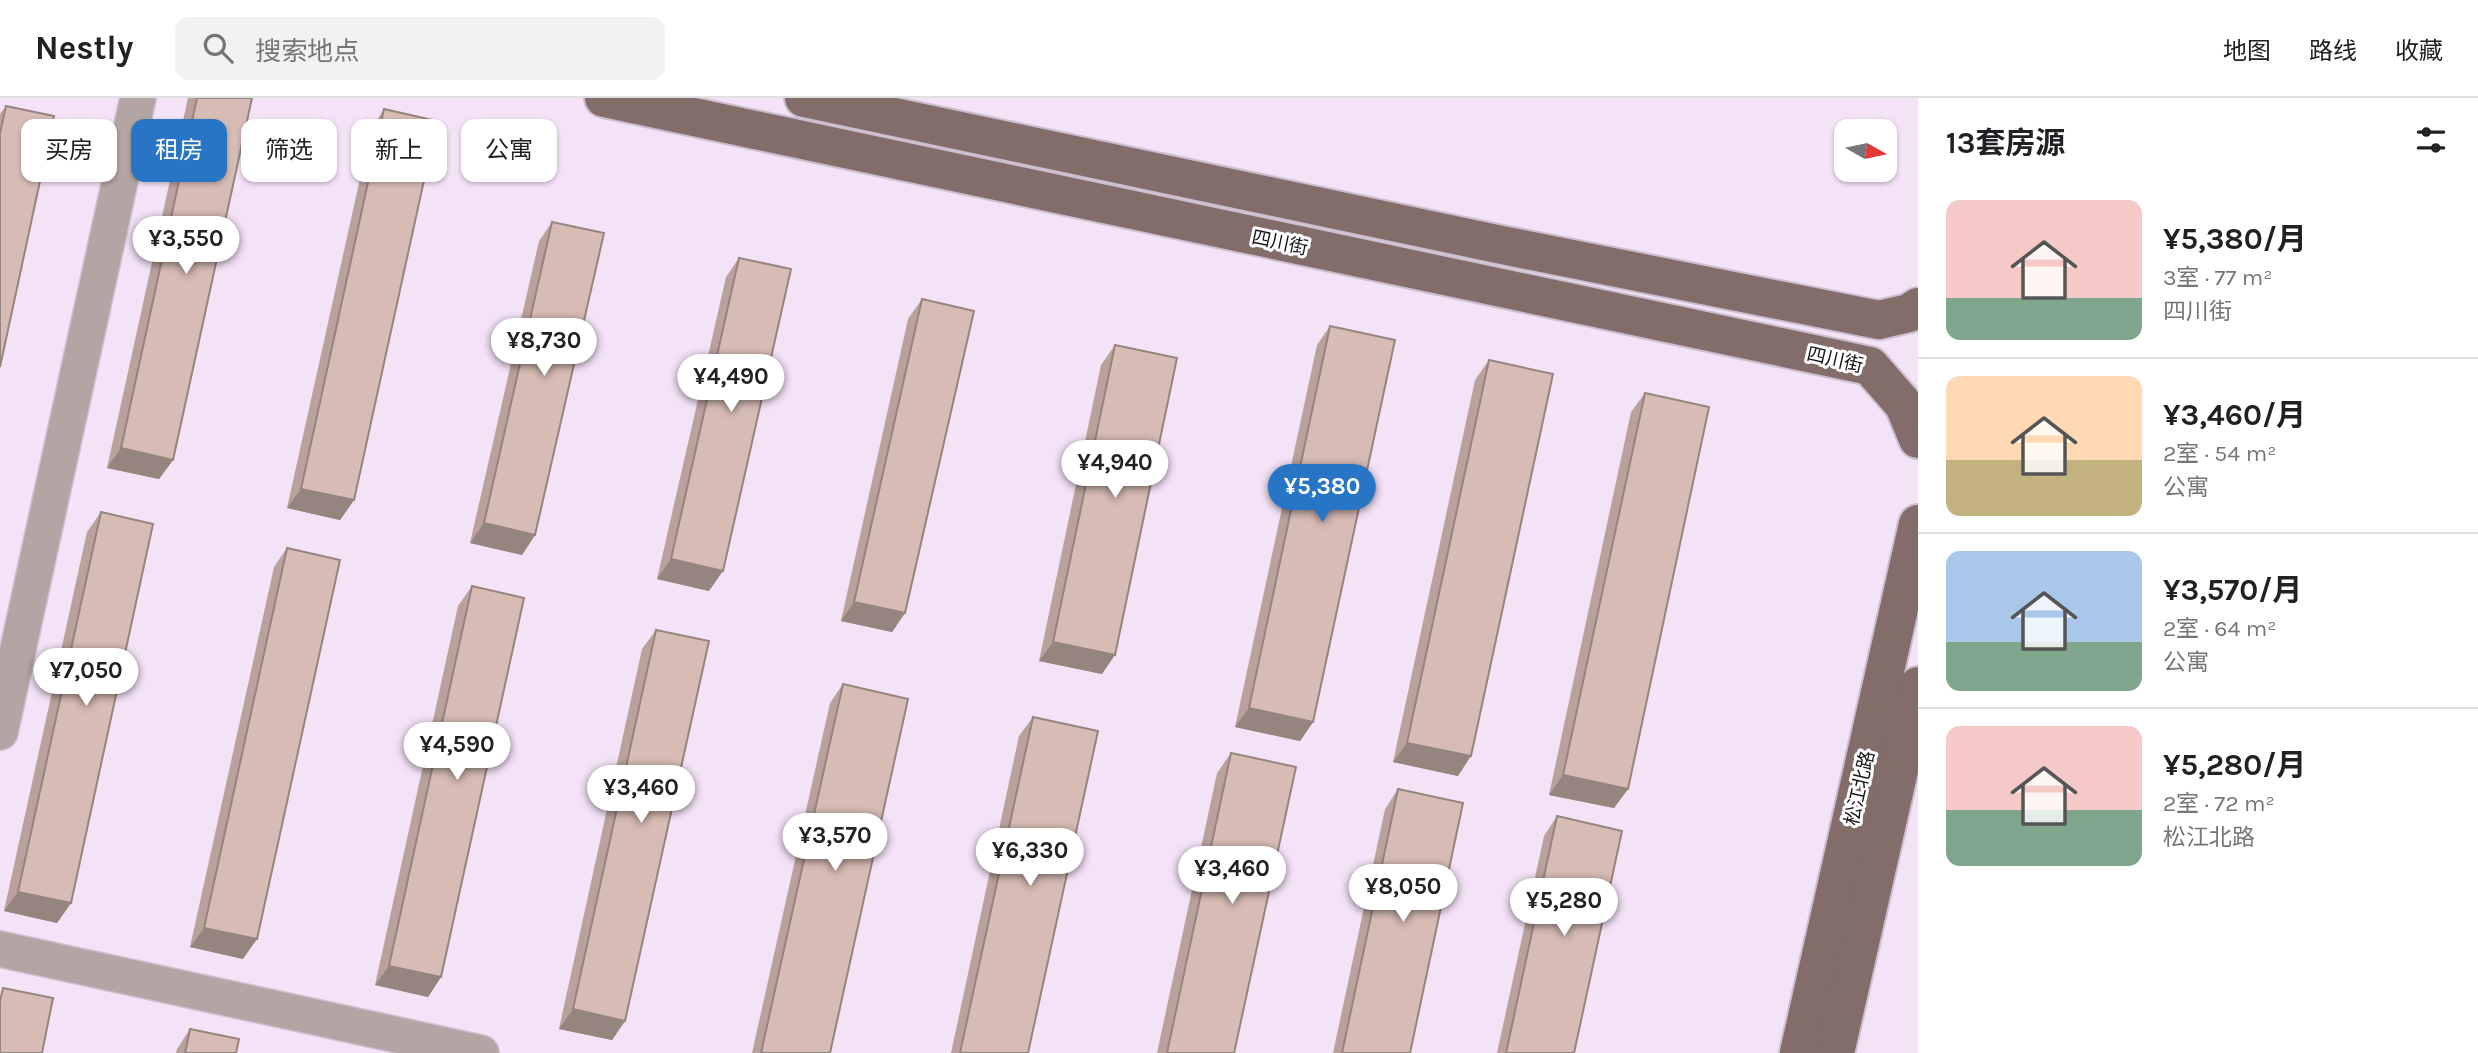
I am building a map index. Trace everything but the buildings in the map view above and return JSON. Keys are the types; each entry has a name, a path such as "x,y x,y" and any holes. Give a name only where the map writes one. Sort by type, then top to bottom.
{"main road":[{"name":"四川街","path":"604,98 1870,366 1904,405 1918,439"},
{"path":"804,98 1502,245 1879,320 1909,313 1918,307"},
{"name":"松江北路","path":"1799,1053 1918,524"},
{"name":"松江北路","path":"1835,1053 1918,686"}],"street":[{"path":"0,732 138,98"},
{"path":"0,949 481,1053"}]}
